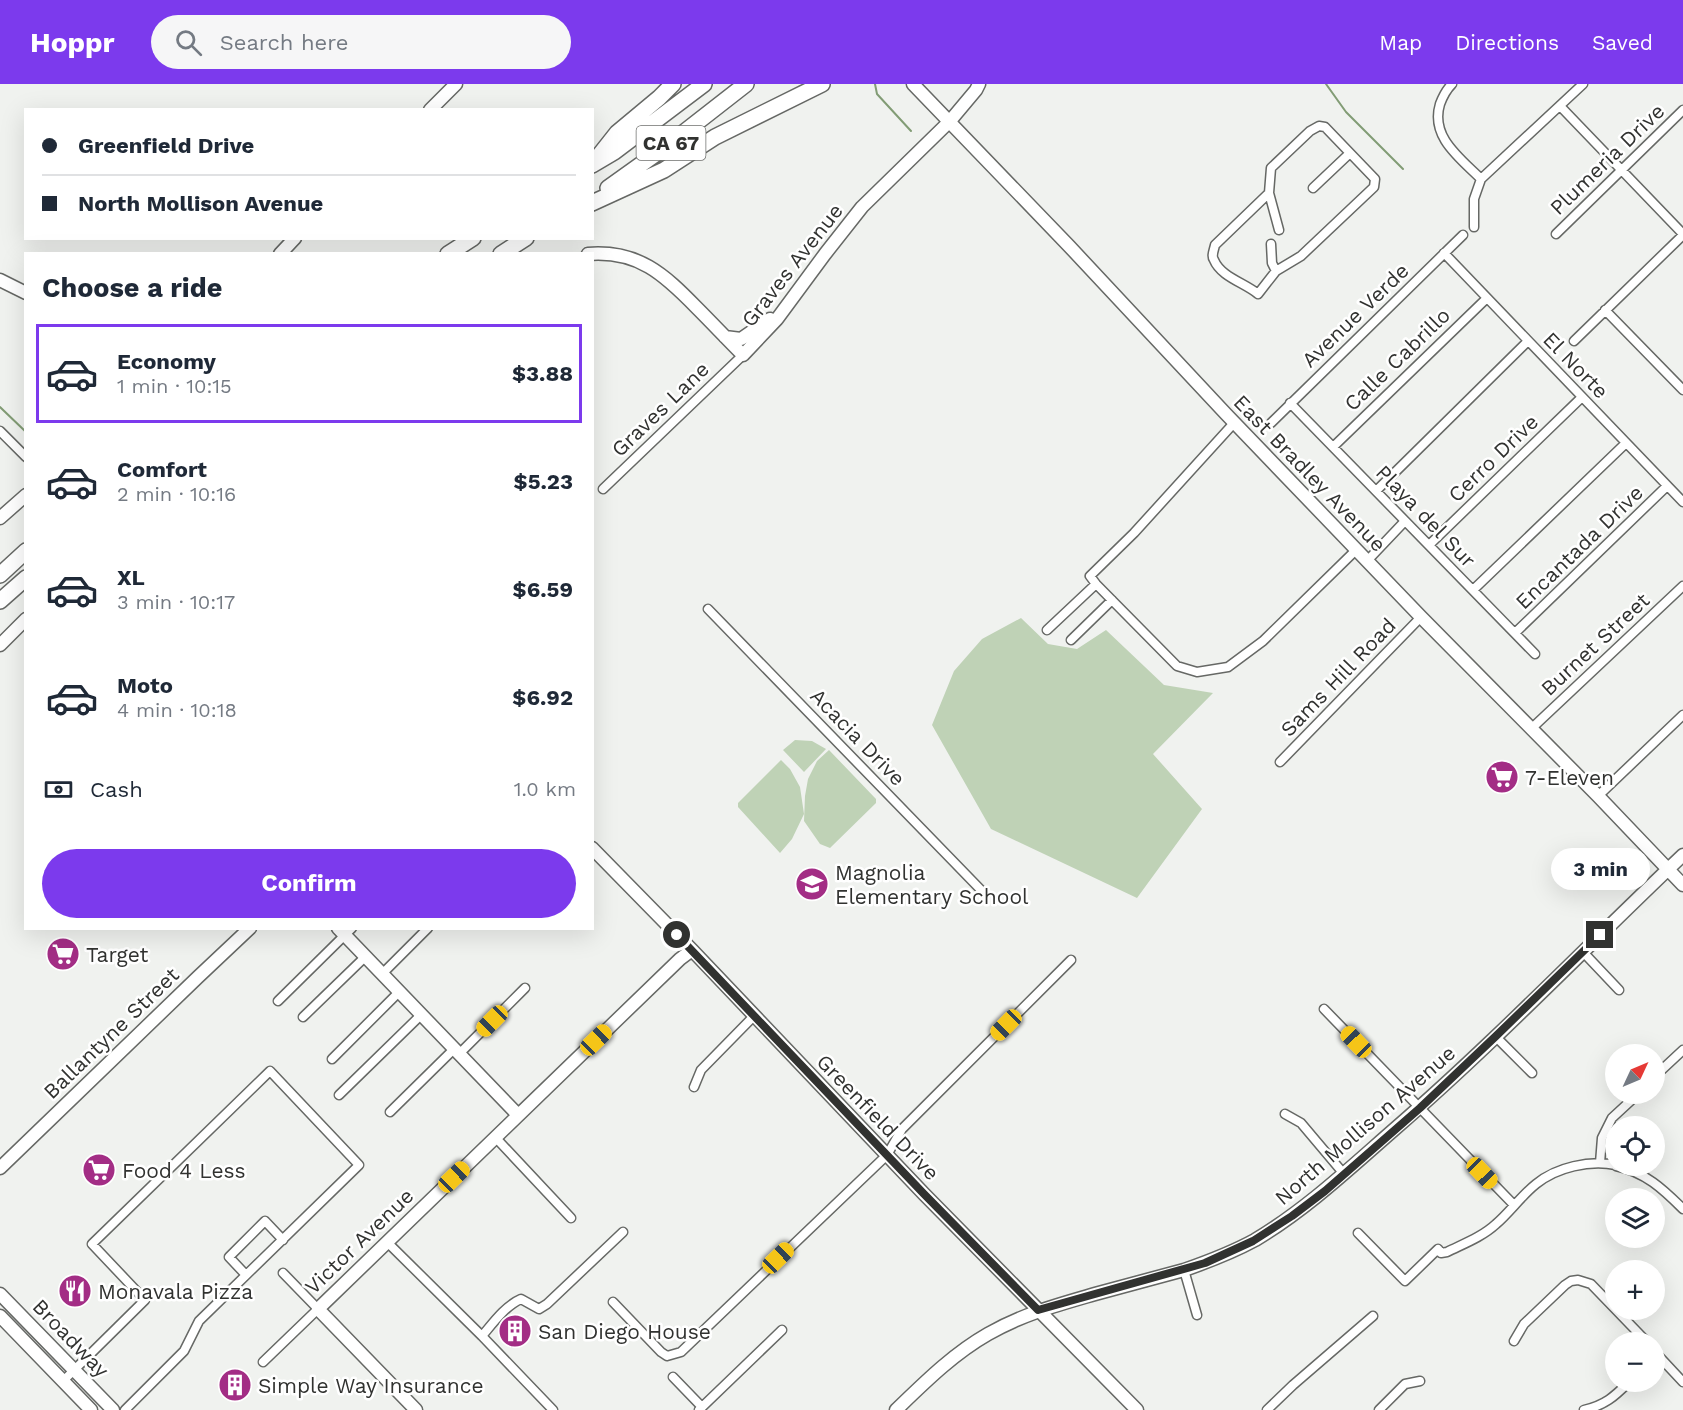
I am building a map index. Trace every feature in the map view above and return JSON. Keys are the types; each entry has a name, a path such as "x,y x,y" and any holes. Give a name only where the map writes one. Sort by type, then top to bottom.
{"highway":[{"path":"594,162 617,133 673,84"},
{"name":"CA 67","path":"594,164 614,152 704,84"},
{"name":"CA 67","path":"594,197 664,148 746,84"},
{"path":"594,201 664,170 715,137 822,84"},
{"path":"451,252 470,240"},
{"path":"504,252 523,240"},
{"path":"0,565 24,551"},
{"path":"0,575 24,552"},
{"path":"1,600 24,580"}],"main road":[{"path":"432,108 456,84"},
{"name":"East Bradley Avenue","path":"913,84 1356,550 1533,728 1683,885"},
{"name":"Graves Avenue","path":"594,254 612,253 627,256 656,270 674,284 743,355 777,319 862,207 950,121 979,84"},
{"path":"282,252 293,240"},
{"path":"0,280 24,292"},
{"path":"725,337 741,339 769,319 777,319"},
{"path":"0,518 24,497"},
{"path":"0,645 24,621"},
{"name":"Greenfield Drive","path":"594,850 887,1155 1137,1410"},
{"name":"North Mollison Avenue","path":"896,1410 927,1380 987,1334 1038,1310 1205,1263 1253,1241 1292,1216 1325,1191 1420,1108 1683,855"},
{"name":"Ballantyne Street","path":"0,1168 248,930"},
{"path":"345,931 365,957 518,1115"},
{"name":"Victor Avenue","path":"318,1309 680,959 692,950"},
{"name":"Broadway","path":"0,1294 113,1410"},
{"path":"318,1309 416,1410"},
{"name":"Broadway","path":"0,1317 91,1410"}],"street":[{"path":"1452,84 1442,99 1437,114 1441,134 1449,147 1481,179"},
{"path":"1473,227 1474,199 1481,179 1583,84"},
{"path":"1560,106 1683,235 1574,341"},
{"name":"Plumeria Drive","path":"1556,234 1683,110"},
{"path":"1269,193 1215,245 1213,254 1214,260 1228,276 1258,294 1276,271 1301,256 1374,187 1375,179 1325,127 1319,126 1310,131 1271,168 1269,193 1279,230"},
{"path":"1314,188 1350,153"},
{"name":"Avenue Verde","path":"1271,423 1463,235"},
{"path":"1271,244 1272,263 1276,271"},
{"name":"El Norte","path":"1444,253 1683,502"},
{"name":"Calle Cabrillo","path":"1333,447 1487,298"},
{"path":"1605,310 1683,390"},
{"path":"1376,491 1528,341"},
{"name":"Graves Lane","path":"603,489 743,355"},
{"name":"Cerro Drive","path":"1429,545 1582,398"},
{"name":"Playa del Sur","path":"1290,403 1535,654"},
{"path":"1234,423 1134,533 1090,576 1096,584 1177,666 1197,672 1228,667 1263,641 1356,550"},
{"path":"0,431 24,456"},
{"path":"1473,590 1626,442"},
{"name":"Encantada Drive","path":"1515,633 1667,486"},
{"path":"1367,561 1405,521"},
{"path":"1047,630 1096,584"},
{"name":"Burnet Street","path":"1533,728 1683,586"},
{"path":"1071,640 1112,600"},
{"name":"Acacia Drive","path":"708,609 981,891"},
{"name":"Sams Hill Road","path":"1280,762 1421,617"},
{"path":"1598,796 1683,715"},
{"path":"382,974 426,930"},
{"path":"278,1001 345,931"},
{"path":"1583,952 1619,990"},
{"path":"303,1017 365,957"},
{"path":"613,1302 666,1356 681,1352 887,1155 902,1129 1071,960"},
{"path":"390,1112 525,988"},
{"path":"332,1059 399,992"},
{"path":"1324,1010 1514,1205"},
{"path":"339,1095 421,1015"},
{"path":"694,1087 701,1070 754,1016"},
{"path":"1496,1036 1532,1073"},
{"path":"1665,1067 1683,1050"},
{"path":"63,1381 145,1300 92,1244 270,1071 359,1165 199,1321 184,1351 124,1410"},
{"path":"1600,1163 1602,1137 1612,1118 1627,1104"},
{"path":"1285,1114 1301,1123 1344,1174"},
{"path":"495,1137 571,1218"},
{"path":"1358,1233 1405,1281 1438,1249 1441,1252 1447,1252 1496,1225 1535,1184 1556,1172 1578,1166 1605,1164"},
{"path":"1644,1176 1664,1190 1683,1209"},
{"path":"246,1275 229,1257 265,1221 283,1240"},
{"path":"482,1336 516,1301 521,1299 539,1309 547,1304 623,1232"},
{"path":"387,1242 553,1410"},
{"path":"1184,1270 1197,1315"},
{"path":"283,1273 318,1309"},
{"path":"1514,1341 1524,1324 1571,1281 1578,1280 1591,1284 1637,1332"},
{"name":"Victor Avenue","path":"263,1362 318,1309"},
{"path":"1267,1410 1373,1316"},
{"path":"674,1377 700,1409 782,1330"},
{"path":"1665,1363 1683,1382"},
{"path":"1379,1410 1405,1384 1420,1381"},
{"path":"1584,1410 1610,1401 1619,1392"}],"green space":[{"path":"1021,618 1048,644 1077,649 1106,630 1164,685 1213,693 1153,754 1202,809 1137,898 991,829 932,725 954,671 982,639"},
{"path":"795,740 812,741 826,749 804,772 783,750"},
{"path":"829,750 876,799 876,803 830,848 820,844 804,821 808,779 817,761"},
{"path":"781,760 790,769 800,787 804,814 792,839 780,853 738,807 738,803"}],"waterway":[{"path":"875,84 877,94 911,131"},
{"path":"1326,84 1346,112 1403,169"},
{"path":"0,407 24,430"}],"place":[{"name":"7-Eleven","path":"1502,777"},
{"name":"Magnolia Elementary School","path":"812,884"},
{"name":"Target","path":"63,954"},
{"name":"Food 4 Less","path":"99,1170"},
{"name":"Monavala Pizza","path":"75,1291"},
{"name":"San Diego House","path":"515,1331"},
{"name":"Simple Way Insurance","path":"235,1385"}],"route":[{"path":"677,935 1038,1310 1205,1263 1253,1241 1292,1216 1325,1191 1420,1108 1600,935"}]}
